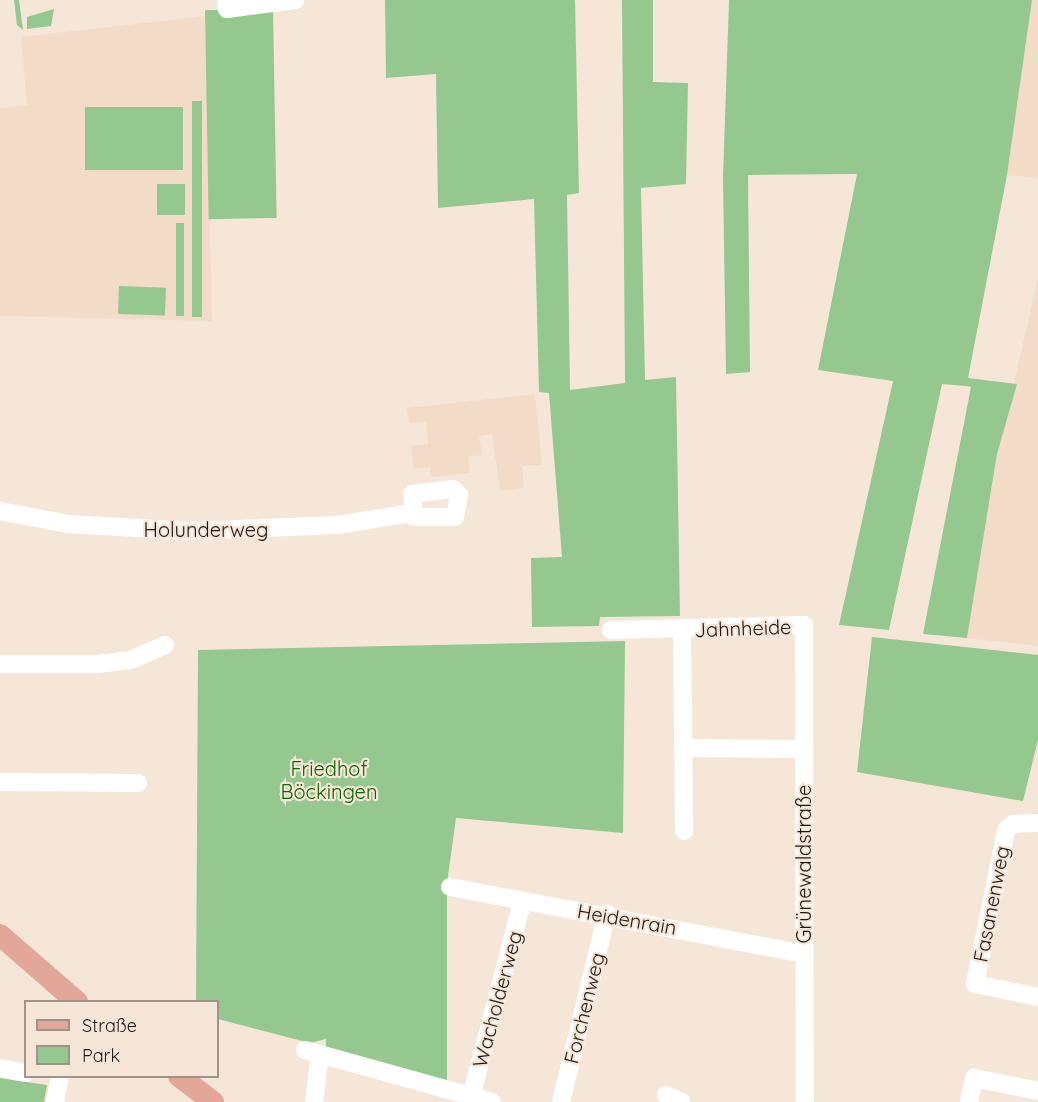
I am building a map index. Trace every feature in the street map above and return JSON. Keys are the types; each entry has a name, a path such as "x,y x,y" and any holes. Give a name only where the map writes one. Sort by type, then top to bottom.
{"main road":[{"path":"0,935 75,1000"},
{"path":"180,1078 209,1101"}],"street":[{"path":"226,4 295,0"},
{"name":"Holunderweg","path":"0,511 68,524 190,531 337,525 412,513"},
{"name":"Jahnheide","path":"611,630 804,626"},
{"name":"Grünewaldstraße","path":"804,626 805,1102"},
{"name":"Jahnheide","path":"682,630 684,831"},
{"path":"0,664 98,664 131,660 165,645"},
{"path":"684,748 803,749"},
{"path":"0,782 138,783"},
{"name":"Fasanenweg","path":"1038,823 1013,824 1006,831 975,984 1038,997"},
{"name":"Heidenrain","path":"450,887 803,954"},
{"name":"Wacholderweg","path":"471,1097 522,902"},
{"name":"Forchenweg","path":"561,1102 607,915"},
{"path":"314,1102 313,1052 492,1102"},
{"path":"0,1068 24,1073"},
{"path":"54,1078 55,1102"},
{"path":"969,1102 974,1078 1038,1091"}],"shaded area":[{"path":"1032,0 1038,0 1038,178 1007,175"},
{"path":"205,16 212,321 0,316 0,108 27,105 21,37"},
{"path":"1038,280 1038,646 967,638 997,454"},
{"path":"535,394 542,465 522,466 524,488 500,491 492,434 479,436 482,455 468,456 470,473 432,477 430,467 414,469 411,446 428,444 426,422 409,423 407,408"}],"green space":[{"path":"14,0 19,0 23,30 17,25"},
{"path":"385,0 575,0 579,193 567,195 570,390 625,383 622,0 653,0 653,82 688,83 686,184 641,188 645,380 676,377 680,616 600,617 599,626 532,627 531,558 562,557 549,393 539,392 534,199 438,208 436,74 386,78"},
{"path":"729,0 1032,0 1007,175 968,378 1017,384 997,454 967,638 923,634 971,387 966,386 942,384 889,630 839,625 893,381 818,370 857,174 748,175 750,372 726,374 723,177"},
{"path":"54,9 51,26 27,29 27,17"},
{"path":"273,9 277,218 209,219 205,10"},
{"path":"192,101 202,101 202,317 192,317"},
{"path":"85,107 183,107 183,170 85,170"},
{"path":"157,184 185,184 185,215 157,215"},
{"path":"176,223 184,223 184,316 176,316"},
{"path":"119,286 166,288 165,316 118,314"},
{"path":"872,637 1038,655 1038,740 1023,801 857,772"},
{"name":"Friedhof Böckingen","path":"625,641 623,833 456,818 447,883 447,1082 326,1047 326,1039 310,1043 219,1019 219,1000 196,1000 198,650"},
{"path":"0,1078 47,1085 44,1102 0,1102"}]}
